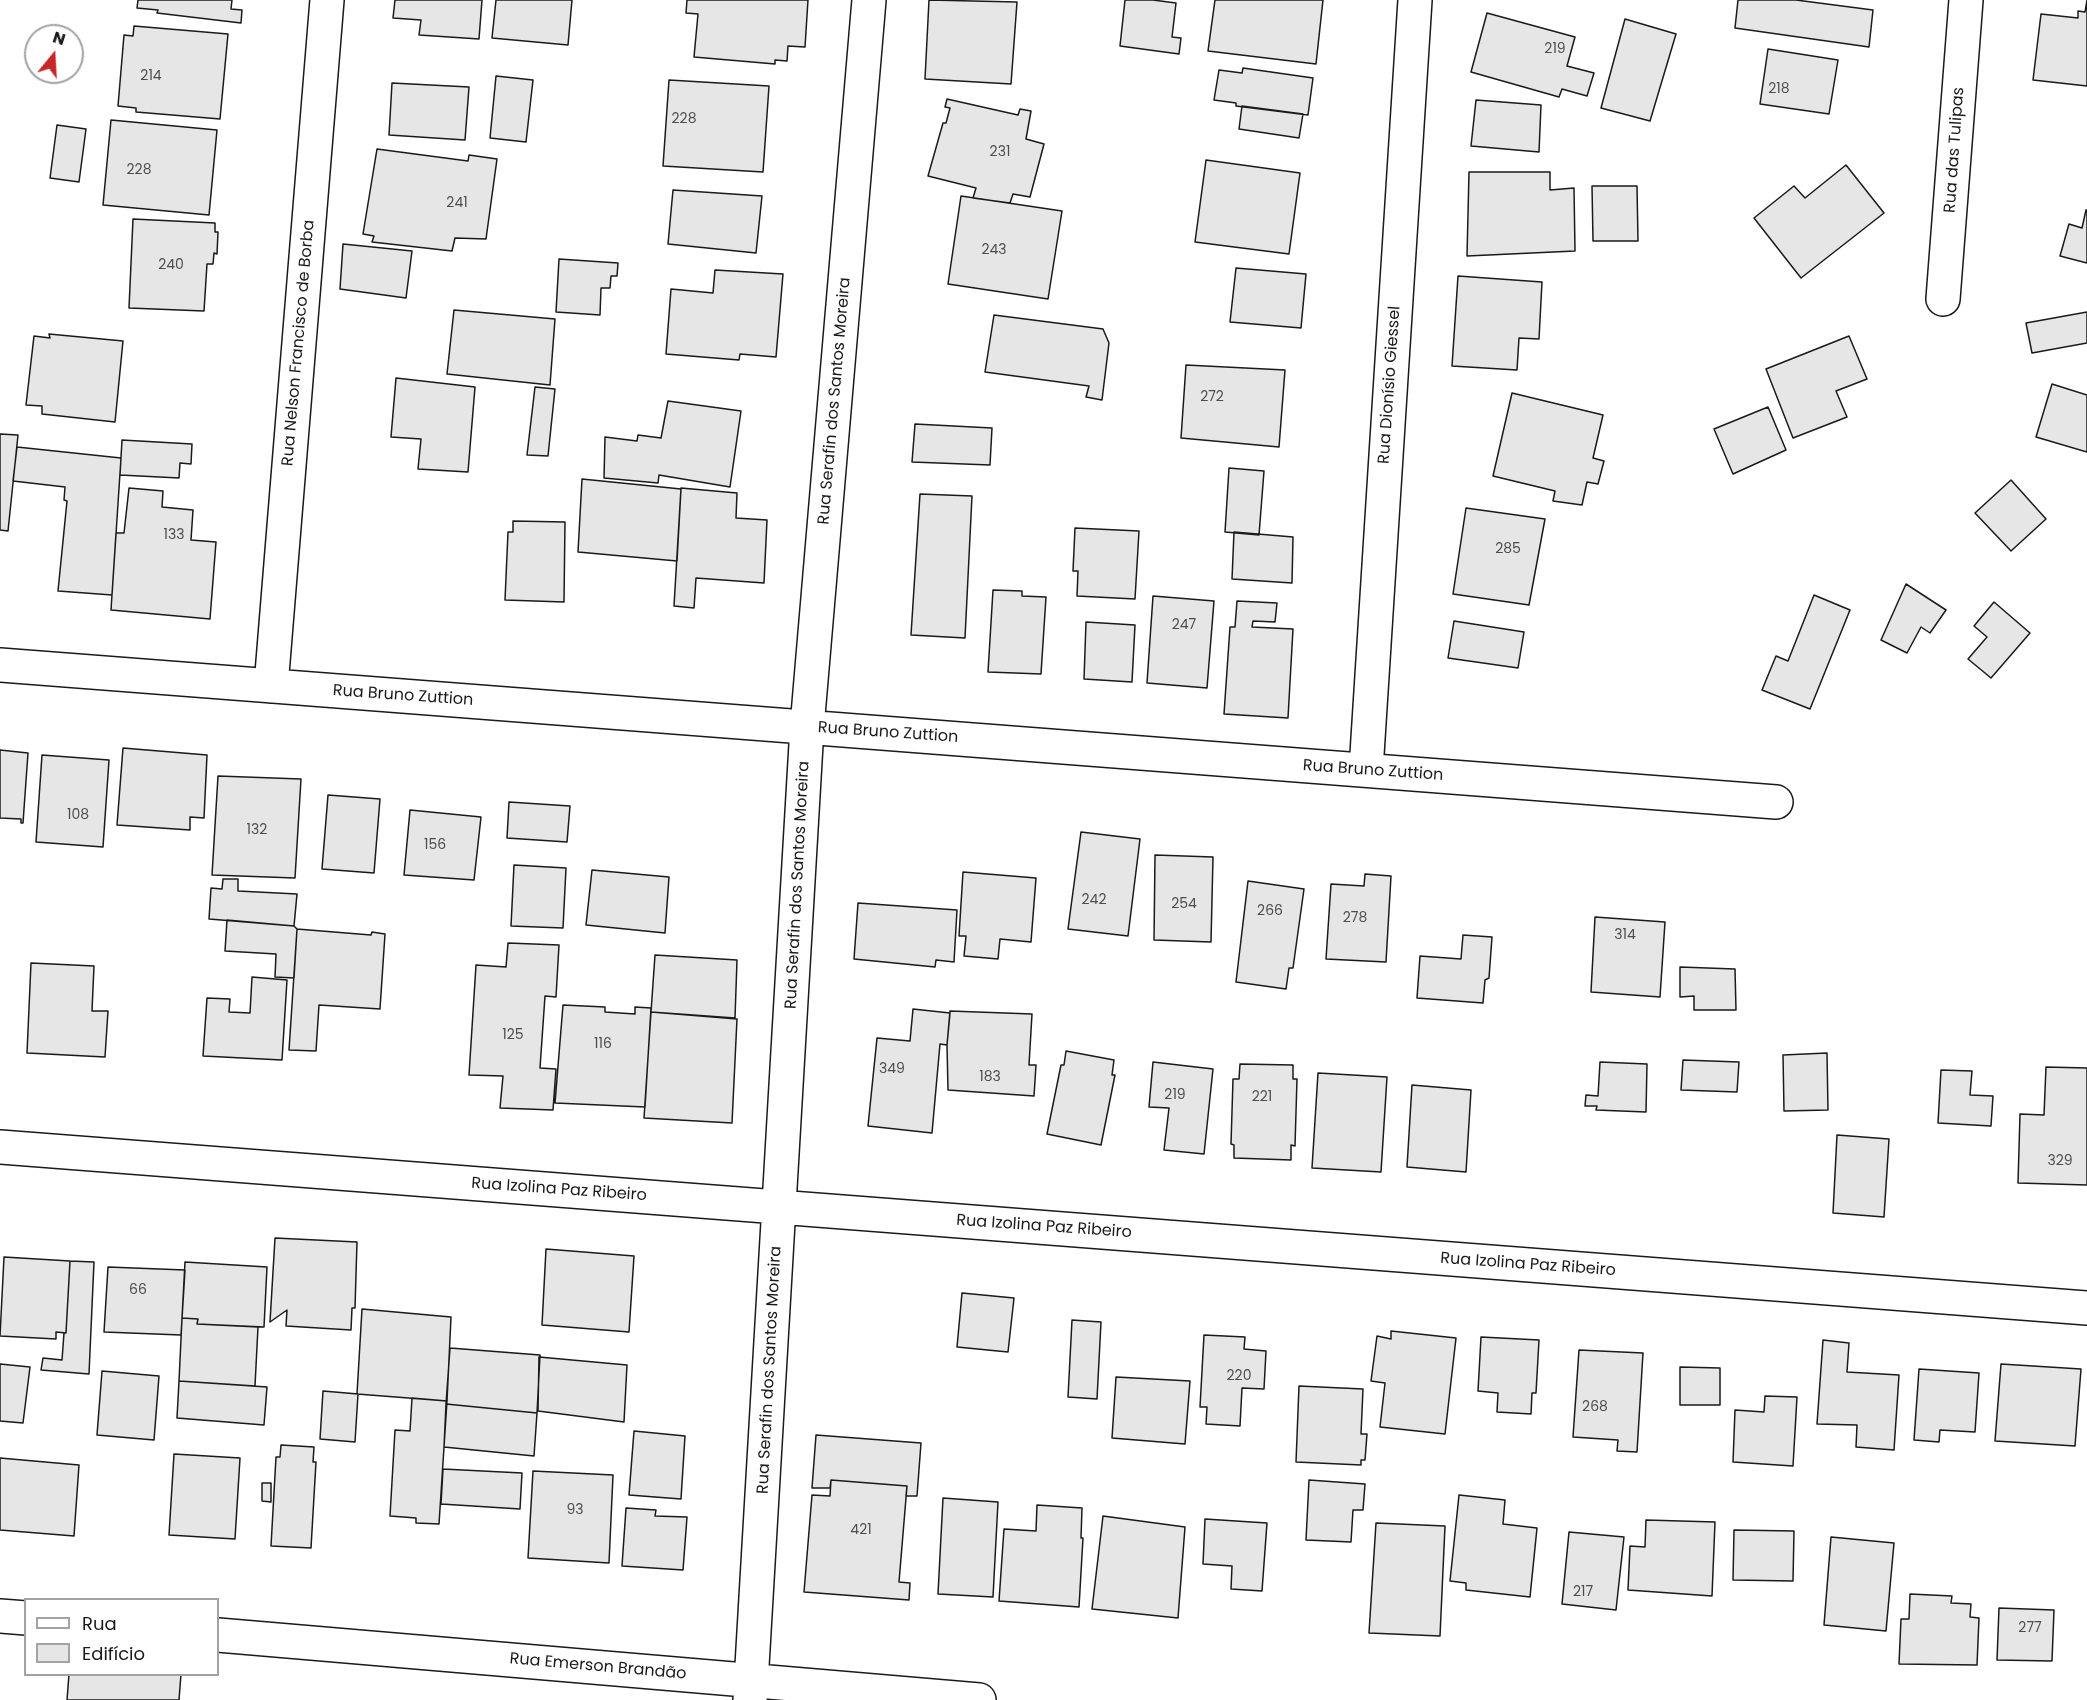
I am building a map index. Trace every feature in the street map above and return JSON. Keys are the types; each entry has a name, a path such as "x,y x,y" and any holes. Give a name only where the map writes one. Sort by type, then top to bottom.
{"street":[{"name":"Rua Nelson Francisco de Borba","path":"271,686 327,0"},
{"name":"Rua Serafin dos Santos Moreira","path":"751,1690 807,727 869,0"},
{"name":"Rua Dionísio Giessel","path":"1366,770 1415,0"},
{"name":"Rua das Tulipas","path":"1943,300 1966,0"},
{"name":"Rua Bruno Zuttion","path":"0,665 1776,802"},
{"name":"Rua Izolina Paz Ribeiro","path":"0,1147 2087,1308"},
{"path":"0,1616 24,1618"},
{"name":"Rua Emerson Brandão","path":"219,1635 751,1690 979,1700"}],"building":[{"path":"138,0 232,0 231,9 242,10 241,23 157,13 158,10 137,8"},
{"path":"395,0 482,0 479,39 419,35 421,20 393,18"},
{"path":"496,0 572,0 568,45 492,38"},
{"path":"687,0 808,0 805,47 788,46 787,61 775,60 775,64 694,57 698,14 686,13"},
{"path":"929,0 1017,2 1011,84 925,79"},
{"path":"1125,0 1176,3 1172,37 1181,38 1179,54 1120,46"},
{"path":"1215,0 1323,0 1316,64 1208,51"},
{"path":"1738,0 1796,0 1873,10 1869,47 1735,28"},
{"path":"2087,0 2087,86 2033,80 2041,14 2078,18 2078,11 2085,12"},
{"path":"1487,13 1575,37 1567,66 1594,73 1587,96 1562,89 1559,97 1471,72"},
{"path":"1625,19 1676,34 1650,121 1601,108"},
{"path":"134,26 228,34 220,119 136,112 136,108 118,106 124,35 133,36"},
{"path":"1768,49 1838,60 1829,114 1760,104"},
{"path":"1243,68 1313,78 1308,115 1236,106 1236,103 1214,100 1219,70 1242,73"},
{"path":"496,76 533,80 526,142 490,138"},
{"path":"669,80 769,86 763,172 663,166"},
{"path":"392,83 469,87 465,140 389,135"},
{"path":"947,99 1018,115 1020,109 1031,111 1026,139 1044,144 1030,197 1013,194 1010,203 973,198 976,188 928,176 943,123 946,123 950,108 945,107"},
{"path":"1476,100 1541,105 1539,152 1471,146"},
{"path":"1242,106 1303,114 1299,138 1239,129"},
{"path":"111,120 217,130 209,215 103,205"},
{"path":"57,125 86,129 79,182 50,178"},
{"path":"377,149 468,161 469,155 497,159 486,239 455,238 452,251 372,242 374,236 363,234"},
{"path":"1206,160 1300,173 1289,254 1195,242"},
{"path":"1846,165 1884,213 1801,278 1754,218 1794,186 1805,198"},
{"path":"1469,172 1550,172 1550,190 1574,188 1575,251 1467,256"},
{"path":"1592,186 1637,186 1638,241 1593,241"},
{"path":"673,190 762,196 756,253 668,244"},
{"path":"961,196 1062,211 1048,299 948,284"},
{"path":"2086,210 2087,263 2060,256 2069,224 2082,228"},
{"path":"133,219 215,223 215,232 218,232 217,254 214,253 213,264 207,264 204,311 129,308"},
{"path":"343,244 412,251 406,298 340,289"},
{"path":"559,259 618,263 617,276 611,276 610,288 601,288 600,315 556,312"},
{"path":"1236,268 1306,274 1301,328 1230,322"},
{"path":"715,270 783,274 776,357 740,354 739,360 666,354 671,289 713,293"},
{"path":"1458,276 1542,282 1539,339 1519,338 1517,370 1452,366"},
{"path":"454,310 555,319 550,385 447,374"},
{"path":"2087,312 2087,343 2032,353 2026,323"},
{"path":"994,315 1103,329 1109,343 1102,400 1086,397 1089,386 985,372"},
{"path":"49,334 123,341 115,422 42,414 42,406 26,405 34,336 50,338"},
{"path":"1849,336 1867,379 1836,391 1847,417 1793,438 1766,369"},
{"path":"1186,365 1285,370 1279,447 1181,438"},
{"path":"396,378 475,387 468,472 418,469 421,439 391,437"},
{"path":"2052,384 2087,395 2087,452 2036,437"},
{"path":"535,387 555,389 548,456 527,455"},
{"path":"1512,393 1603,415 1593,458 1604,461 1598,484 1587,482 1582,505 1553,501 1555,491 1493,476"},
{"path":"668,401 741,411 730,487 659,475 658,483 604,478 605,437 637,441 638,435 661,438"},
{"path":"1768,407 1786,450 1733,474 1714,429"},
{"path":"915,424 992,428 990,465 912,462"},
{"path":"0,434 18,435 8,531 0,530"},
{"path":"122,440 192,444 191,464 180,463 179,478 120,475"},
{"path":"17,447 121,458 112,595 58,591 67,501 64,500 65,487 13,481"},
{"path":"1229,468 1264,471 1259,535 1225,532"},
{"path":"582,479 681,489 677,561 578,552"},
{"path":"2011,480 2046,519 2011,551 1975,513"},
{"path":"129,488 163,491 162,507 193,510 191,540 216,542 210,619 111,610 116,533 124,533"},
{"path":"681,488 737,493 736,518 767,520 764,583 696,578 694,608 674,606"},
{"path":"920,494 972,496 965,638 911,635"},
{"path":"1466,508 1545,519 1529,605 1453,594"},
{"path":"513,521 565,522 564,602 505,600 508,532 513,532"},
{"path":"1075,528 1139,531 1135,599 1077,596 1078,571 1073,571"},
{"path":"1234,532 1293,537 1292,583 1232,579"},
{"path":"1906,584 1946,610 1930,633 1921,627 1907,653 1881,640"},
{"path":"993,590 1022,591 1022,596 1046,597 1041,674 988,672"},
{"path":"1814,595 1850,610 1810,709 1762,690 1776,656 1788,661"},
{"path":"1153,596 1214,601 1207,688 1147,683"},
{"path":"1237,601 1277,603 1275,622 1253,621 1252,627 1293,629 1288,718 1224,714 1230,627 1235,627"},
{"path":"1994,602 2030,633 1991,678 1968,659 1987,637 1974,626"},
{"path":"1454,621 1524,632 1518,668 1448,658"},
{"path":"1086,622 1135,625 1132,682 1084,679"},
{"path":"123,748 207,755 204,818 190,817 190,830 117,825"},
{"path":"0,750 28,753 23,823 21,819 0,818"},
{"path":"42,755 109,760 103,847 36,842"},
{"path":"218,776 301,779 295,878 212,875"},
{"path":"328,795 380,799 374,873 322,869"},
{"path":"509,802 570,806 567,842 507,838"},
{"path":"410,810 481,817 474,880 404,875"},
{"path":"1081,832 1140,839 1128,936 1068,929"},
{"path":"1155,855 1213,857 1211,942 1154,940"},
{"path":"514,865 566,868 563,928 511,926"},
{"path":"592,870 669,877 665,933 586,925"},
{"path":"963,872 1036,878 1031,942 1000,939 998,959 964,956 966,936 959,936"},
{"path":"1365,874 1391,876 1386,962 1326,959 1331,884 1364,886"},
{"path":"223,879 238,879 238,891 297,894 294,926 209,919 211,888 222,889"},
{"path":"1248,881 1304,889 1293,968 1289,968 1286,989 1236,982"},
{"path":"858,903 957,910 954,962 936,960 935,967 854,959"},
{"path":"1595,917 1665,922 1660,997 1591,992"},
{"path":"227,920 294,926 297,929 294,978 275,977 276,954 225,951"},
{"path":"297,929 385,934 380,1009 319,1005 316,1051 289,1050"},
{"path":"1463,935 1492,937 1489,978 1485,980 1483,1003 1417,998 1420,956 1461,959"},
{"path":"508,943 559,945 556,997 545,996 540,1068 556,1069 553,1110 500,1108 503,1076 469,1075 476,965 506,967"},
{"path":"655,955 737,960 735,1018 651,1012"},
{"path":"31,963 94,966 92,1011 108,1011 105,1057 27,1053"},
{"path":"1680,967 1735,969 1736,1010 1694,1010 1694,996 1680,997"},
{"path":"252,977 287,980 282,1060 203,1056 207,998 230,999 229,1012 250,1013"},
{"path":"563,1005 605,1007 605,1012 635,1014 635,1007 651,1008 645,1107 555,1103"},
{"path":"913,1009 950,1013 947,1045 940,1044 932,1133 868,1126 877,1038 910,1041"},
{"path":"950,1011 1032,1014 1029,1065 1036,1065 1034,1096 948,1090 947,1045"},
{"path":"651,1012 737,1019 732,1123 644,1118"},
{"path":"1066,1051 1114,1060 1112,1075 1115,1075 1101,1145 1047,1134"},
{"path":"1827,1053 1828,1110 1784,1111 1783,1055"},
{"path":"1683,1060 1739,1062 1737,1092 1681,1090"},
{"path":"1153,1062 1213,1069 1204,1154 1164,1150 1169,1108 1149,1107"},
{"path":"1600,1062 1647,1064 1646,1112 1596,1110 1597,1106 1585,1106 1586,1095 1598,1096"},
{"path":"1240,1064 1293,1065 1293,1079 1297,1079 1295,1146 1291,1145 1291,1160 1234,1158 1234,1145 1231,1144 1233,1079 1239,1079"},
{"path":"2046,1067 2087,1068 2087,1185 2018,1183 2020,1114 2044,1115"},
{"path":"1941,1070 1972,1071 1970,1095 1993,1096 1991,1126 1938,1123"},
{"path":"1318,1073 1387,1077 1381,1172 1312,1168"},
{"path":"1412,1085 1471,1090 1466,1172 1407,1167"},
{"path":"1837,1135 1889,1139 1884,1217 1833,1213"},
{"path":"275,1238 357,1242 355,1308 352,1308 351,1330 286,1326 287,1310 270,1322"},
{"path":"546,1249 634,1256 629,1332 542,1325"},
{"path":"4,1257 70,1261 66,1333 56,1332 56,1339 0,1336"},
{"path":"70,1261 94,1262 89,1374 41,1370 43,1358 62,1360 64,1333 66,1333"},
{"path":"185,1262 267,1267 264,1327 197,1324 198,1319 182,1318"},
{"path":"108,1267 185,1270 181,1335 104,1332"},
{"path":"962,1293 1014,1298 1008,1352 957,1347"},
{"path":"362,1309 451,1317 447,1401 357,1394"},
{"path":"182,1318 198,1319 197,1324 258,1327 255,1386 179,1381"},
{"path":"1072,1320 1101,1322 1097,1399 1068,1397"},
{"path":"1391,1331 1456,1338 1445,1434 1380,1427 1385,1383 1371,1381 1377,1336 1391,1339"},
{"path":"1204,1335 1245,1337 1244,1349 1266,1351 1264,1389 1242,1388 1240,1426 1206,1424 1207,1407 1200,1407"},
{"path":"1481,1337 1539,1340 1536,1393 1532,1393 1531,1414 1497,1412 1498,1393 1478,1391"},
{"path":"1823,1340 1849,1343 1847,1372 1899,1375 1894,1450 1856,1447 1857,1425 1817,1424"},
{"path":"450,1348 540,1355 537,1413 446,1404"},
{"path":"1579,1350 1643,1353 1637,1452 1617,1451 1618,1440 1573,1437"},
{"path":"539,1357 627,1365 624,1422 538,1411"},
{"path":"0,1364 30,1367 23,1423 0,1421"},
{"path":"2001,1364 2081,1369 2075,1446 1995,1441"},
{"path":"1680,1367 1720,1368 1720,1405 1680,1405"},
{"path":"1919,1369 1979,1373 1975,1432 1940,1430 1939,1442 1914,1440"},
{"path":"102,1371 159,1376 154,1440 97,1435"},
{"path":"1116,1377 1190,1381 1185,1444 1112,1438"},
{"path":"179,1381 267,1387 264,1425 177,1418"},
{"path":"1299,1386 1363,1389 1361,1434 1367,1434 1365,1460 1361,1460 1361,1465 1296,1462"},
{"path":"323,1391 358,1394 355,1442 320,1439"},
{"path":"1765,1396 1797,1397 1793,1466 1733,1462 1735,1410 1764,1412"},
{"path":"412,1398 447,1401 439,1524 416,1523 416,1518 390,1516 395,1430 410,1431"},
{"path":"446,1404 537,1413 534,1456 444,1447"},
{"path":"634,1431 685,1436 681,1499 629,1495"},
{"path":"816,1435 921,1443 917,1496 906,1496 907,1486 831,1480 830,1488 812,1488"},
{"path":"281,1445 314,1447 313,1462 316,1462 311,1548 271,1546 276,1457 280,1457"},
{"path":"174,1454 240,1458 235,1539 169,1535"},
{"path":"0,1458 79,1465 74,1536 0,1530"},
{"path":"443,1469 522,1473 520,1509 441,1504"},
{"path":"533,1471 613,1475 609,1563 528,1558"},
{"path":"831,1480 907,1486 899,1582 910,1583 909,1600 804,1592 812,1495 830,1496"},
{"path":"1309,1480 1365,1484 1363,1510 1353,1510 1351,1542 1306,1540"},
{"path":"262,1483 271,1483 271,1502 262,1501"},
{"path":"1459,1495 1505,1500 1503,1524 1537,1528 1530,1597 1466,1590 1466,1583 1450,1581"},
{"path":"943,1498 998,1502 993,1597 938,1594"},
{"path":"1037,1505 1082,1508 1081,1538 1083,1538 1079,1607 999,1601 1004,1529 1036,1531"},
{"path":"626,1508 656,1510 655,1516 687,1517 683,1570 622,1566"},
{"path":"1103,1516 1185,1527 1178,1618 1092,1609"},
{"path":"1205,1519 1267,1523 1262,1591 1231,1589 1232,1566 1203,1564"},
{"path":"1646,1520 1715,1522 1712,1596 1628,1590 1630,1546 1645,1547"},
{"path":"1376,1523 1445,1526 1440,1636 1369,1633"},
{"path":"1734,1530 1794,1531 1793,1581 1733,1580"},
{"path":"1569,1532 1624,1537 1616,1610 1562,1604"},
{"path":"1831,1537 1894,1543 1886,1631 1824,1625"},
{"path":"1910,1594 1952,1596 1951,1603 1971,1604 1970,1617 1979,1618 1977,1665 1899,1664 1901,1619 1909,1619"},
{"path":"1999,1608 2054,1610 2052,1661 1997,1660"},
{"path":"69,1676 181,1676 179,1700 67,1700"}]}
